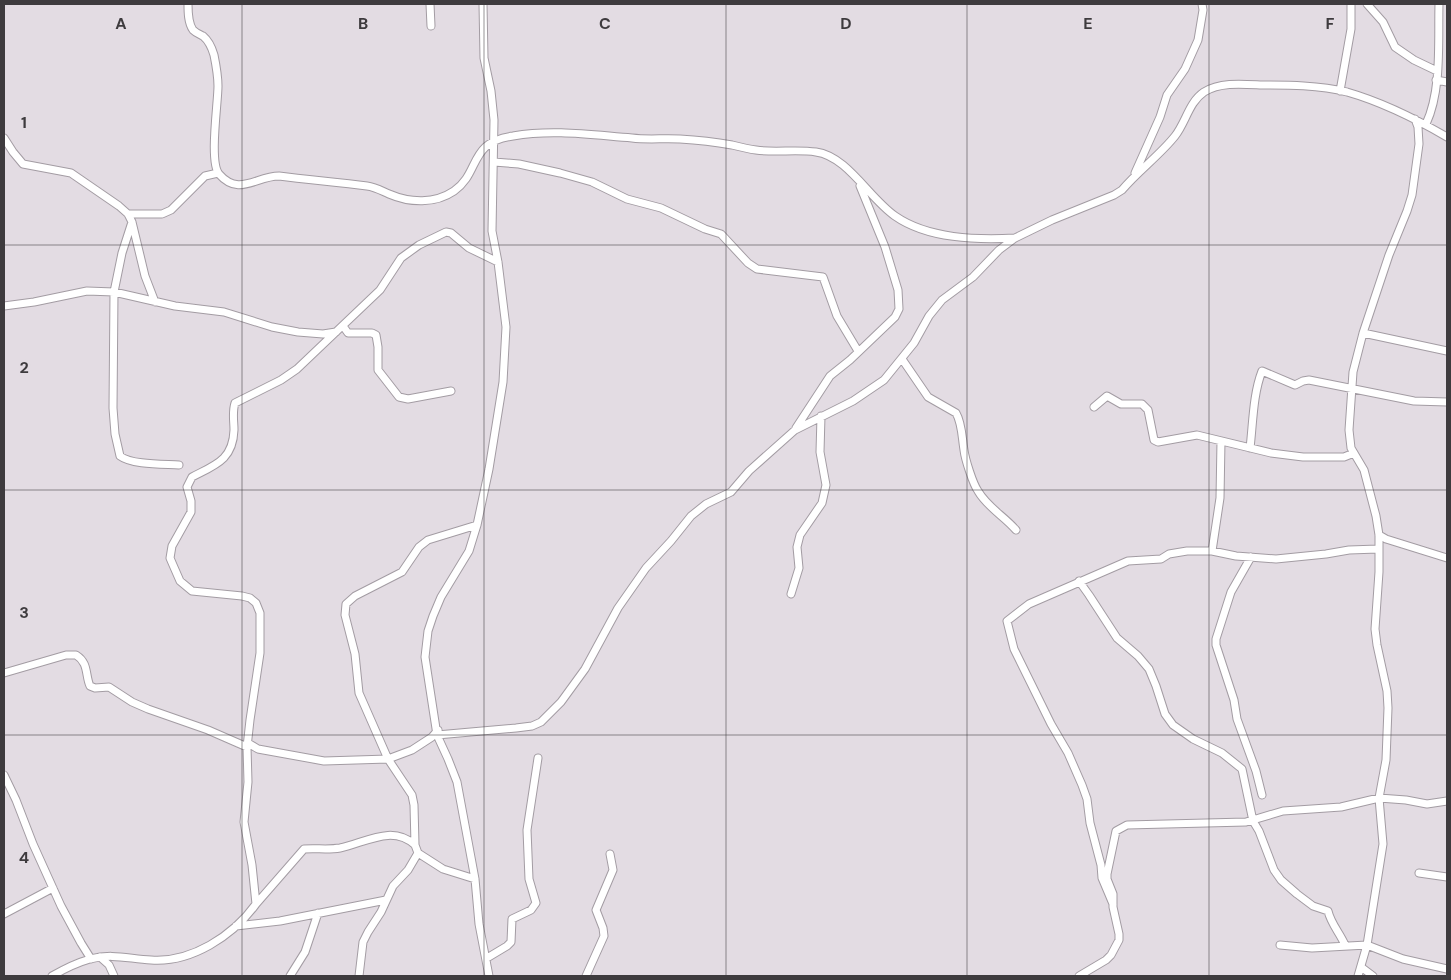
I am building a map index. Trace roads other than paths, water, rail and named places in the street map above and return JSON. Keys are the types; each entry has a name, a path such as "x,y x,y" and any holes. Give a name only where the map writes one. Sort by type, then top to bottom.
{"street":[{"path":"188,4 194,32 210,42 216,66 218,85 214,146 216,166 218,173 238,186 246,186 267,177 279,176 369,186 401,198 430,201 455,190 463,182 483,149 494,141 510,136 544,132 634,139 680,139 756,150 814,151 826,154 838,161 895,216 916,227 947,235 994,239 1015,238"},
{"path":"430,4 431,26"},
{"path":"483,4 484,58 491,91 494,141 492,231 506,326 503,382 489,469 477,525 468,550 441,597 428,631 425,657 437,733 457,782 475,879 489,976"},
{"path":"1132,178 1160,117 1167,95 1184,68 1198,40 1203,10 1202,4"},
{"path":"1340,91 1351,30 1351,4"},
{"path":"1367,4 1383,22 1395,47 1437,71"},
{"path":"1426,124 1432,112 1437,71 1439,4"},
{"path":"1436,80 1447,82"},
{"path":"4,673 66,655 76,655 86,664 90,686 95,688 109,687 132,702 148,709 258,749 324,761 388,759 412,750 437,733 532,726 541,722 561,702 585,669 618,608 646,568 687,520 706,504 731,492 749,470 795,430 873,390 902,359 942,300 973,277 999,250 1015,238 1122,190 1176,135 1194,101 1212,88 1226,85 1263,85 1325,88 1340,91 1416,119 1447,137"},
{"path":"1358,976 1367,945 1383,844 1384,834 1379,798 1386,760 1388,708 1387,691 1379,657 1375,623 1379,584 1379,535 1364,470 1350,443 1349,430 1355,366 1363,333 1389,255 1412,195 1419,144 1416,119"},
{"path":"4,138 23,164 71,173 128,214 132,222 143,269 155,302"},
{"path":"494,162 528,166 560,173 592,182 627,199 661,208 705,229 721,234 748,263 757,269 823,277 837,316 858,351"},
{"path":"128,214 162,214 171,210 205,176 218,173"},
{"path":"795,430 830,376 896,317 899,310 900,301 885,247 858,181"},
{"path":"132,222 122,253 114,292 113,408 115,434 120,456 139,462 179,465"},
{"path":"256,904 252,864 244,822 248,782 247,745 260,653 260,613 256,603 250,598 192,591 180,581 170,558 175,541 188,521 191,512 191,501 187,487 189,481 192,477 220,462 227,455 234,432 233,408 235,403 281,380 297,369 380,290 401,258 419,245 440,234 451,233 469,248 498,262"},
{"path":"4,306 87,291 114,292 155,302 224,312 298,332 323,334 337,332"},
{"path":"343,326 348,333 372,333 376,335 378,370 399,396 408,399 451,391"},
{"path":"1363,333 1447,351"},
{"path":"902,359 928,397 956,413 960,422 964,453 977,490 995,511 1016,530"},
{"path":"1250,448 1254,408 1262,371 1295,385 1306,380 1414,401 1447,402"},
{"path":"1094,407 1107,396 1121,404 1142,404 1148,410 1156,442 1166,442 1197,435 1271,453 1303,457 1344,457 1354,453"},
{"path":"791,594 799,568 797,547 800,535 822,503 826,485 820,452 821,416"},
{"path":"1212,551 1220,498 1221,441"},
{"path":"475,879 443,869 418,853 415,846 412,795 388,759 359,693 355,654 345,615 346,604 355,596 402,572 419,547 428,540 477,525"},
{"path":"1379,535 1386,539 1447,558"},
{"path":"1113,904 1102,878 1101,865 1090,823 1087,799 1082,784 1014,649 1006,621 1028,604 1128,561 1161,559 1169,554 1187,551 1212,551 1236,556 1276,558 1349,550 1378,549"},
{"path":"1251,557 1231,592 1216,639 1216,645 1262,796"},
{"path":"1079,581 1117,638 1138,656 1149,669 1165,714 1173,724 1193,739 1222,754 1242,770 1253,821 1259,831 1274,870 1297,894 1313,906 1328,910 1332,924 1342,937 1345,945"},
{"path":"487,958 511,942 512,919 531,910 536,904 530,879 527,830 538,758"},
{"path":"4,776 72,928 91,959"},
{"path":"1079,976 1106,960 1118,943 1119,934 1113,894 1106,874 1115,834 1121,827 1127,825 1253,821 1283,811 1341,807 1379,798 1427,804 1447,801"},
{"path":"52,976 72,965 100,957 120,956 152,960 183,957 219,940 236,926 304,849 342,848 354,843 392,835 402,836 415,846"},
{"path":"359,976 364,942 368,932 381,912 395,882 408,870 418,853"},
{"path":"586,976 604,936 596,910 613,870 610,854"},
{"path":"1419,873 1447,877"},
{"path":"4,914 53,888"},
{"path":"236,926 280,920 386,900"},
{"path":"290,976 305,952 318,913"},
{"path":"1280,945 1312,948 1367,945 1403,959 1447,969"},
{"path":"100,957 109,965 114,976"},
{"path":"1361,967 1373,976"}]}
